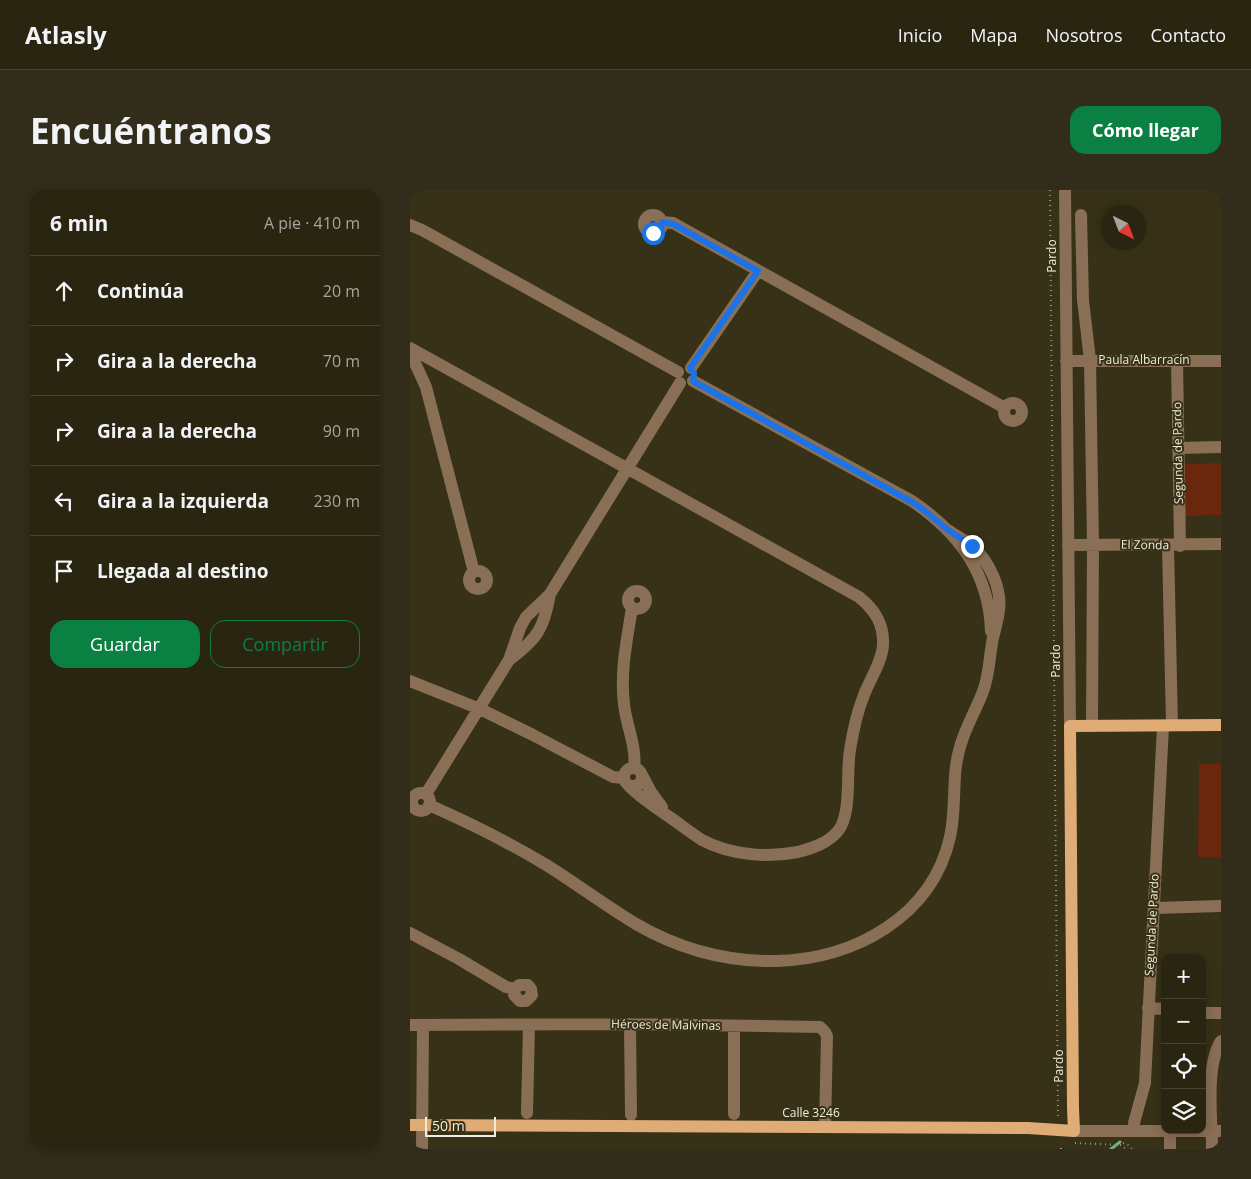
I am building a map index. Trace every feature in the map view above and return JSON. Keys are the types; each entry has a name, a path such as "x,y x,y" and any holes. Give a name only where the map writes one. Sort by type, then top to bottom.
{"main road":[{"path":"1070,726 1221,725"},
{"name":"Pardo","path":"1070,726 1072,1137"},
{"name":"Calle 3246","path":"416,1124 1028,1128 1058,1130 1072,1137"}],"street":[{"name":"Pardo","path":"1066,190 1070,726"},
{"path":"1081,215 1083,300 1090,360 1093,544 1092,726"},
{"path":"662,222 673,224 1005,408"},
{"path":"410,225 422,230 679,378"},
{"path":"692,375 758,271"},
{"path":"410,350 628,468 859,597 877,616 882,636 882,652 862,697 853,730 847,770 846,812 838,831 830,838 813,847 790,853 749,854 725,849 704,841 638,794 626,782 480,709 410,680"},
{"path":"410,350 426,386 474,572"},
{"name":"Segunda de Pardo","path":"1134,1123 1145,1083 1154,908 1168,725 1178,448 1177,360"},
{"name":"Paula Albarracín","path":"1066,361 1221,361"},
{"path":"426,386 437,363"},
{"path":"412,805 417,794 427,800 525,852 635,923 681,945 712,955 756,960 798,960 839,951 874,937 912,907 924,892 935,875 950,840 955,770 958,754 964,732 986,682 999,610 988,581 982,556 972,546 912,502 692,375 685,367 628,468 550,594 526,617 520,628 509,660 427,800"},
{"path":"1178,448 1221,447"},
{"name":"El Zonda","path":"1068,545 1174,546 1221,544"},
{"path":"509,660 527,646 541,627 547,614 550,594"},
{"path":"632,608 623,658 623,691 626,718 638,772 658,802 674,820"},
{"path":"626,782 626,771 638,772"},
{"path":"1154,908 1221,906"},
{"path":"410,933 506,987 515,989"},
{"path":"1148,1008 1161,1009"},
{"path":"1206,1013 1221,1013"},
{"path":"630,1024 630,1115"},
{"name":"Héroes de Malvinas","path":"410,1025 630,1024 820,1028 827,1036 825,1127"},
{"path":"422,1149 416,1124 423,1025"},
{"path":"528,1113 529,1025"},
{"path":"734,1026 734,1114"},
{"path":"1212,1149 1217,1131 1211,1082 1216,1048 1221,1041"},
{"name":"Calle 3246","path":"1072,1137 1161,1132"},
{"path":"1170,1134 1170,1149"}],"path":[{"path":"1050,190 1058,1130"},
{"path":"1072,1137 1121,1145 1126,1149"}],"shaded area":[{"path":"1221,463 1221,515 1183,516 1183,464"},
{"path":"1199,764 1221,764 1221,857 1198,857"}],"waterway":[{"path":"1111,1149 1120,1142"}],"route":[{"path":"653,233 661,229 662,222 673,224 758,271 690,368 694,373 693,381 912,502 972,546"}]}
